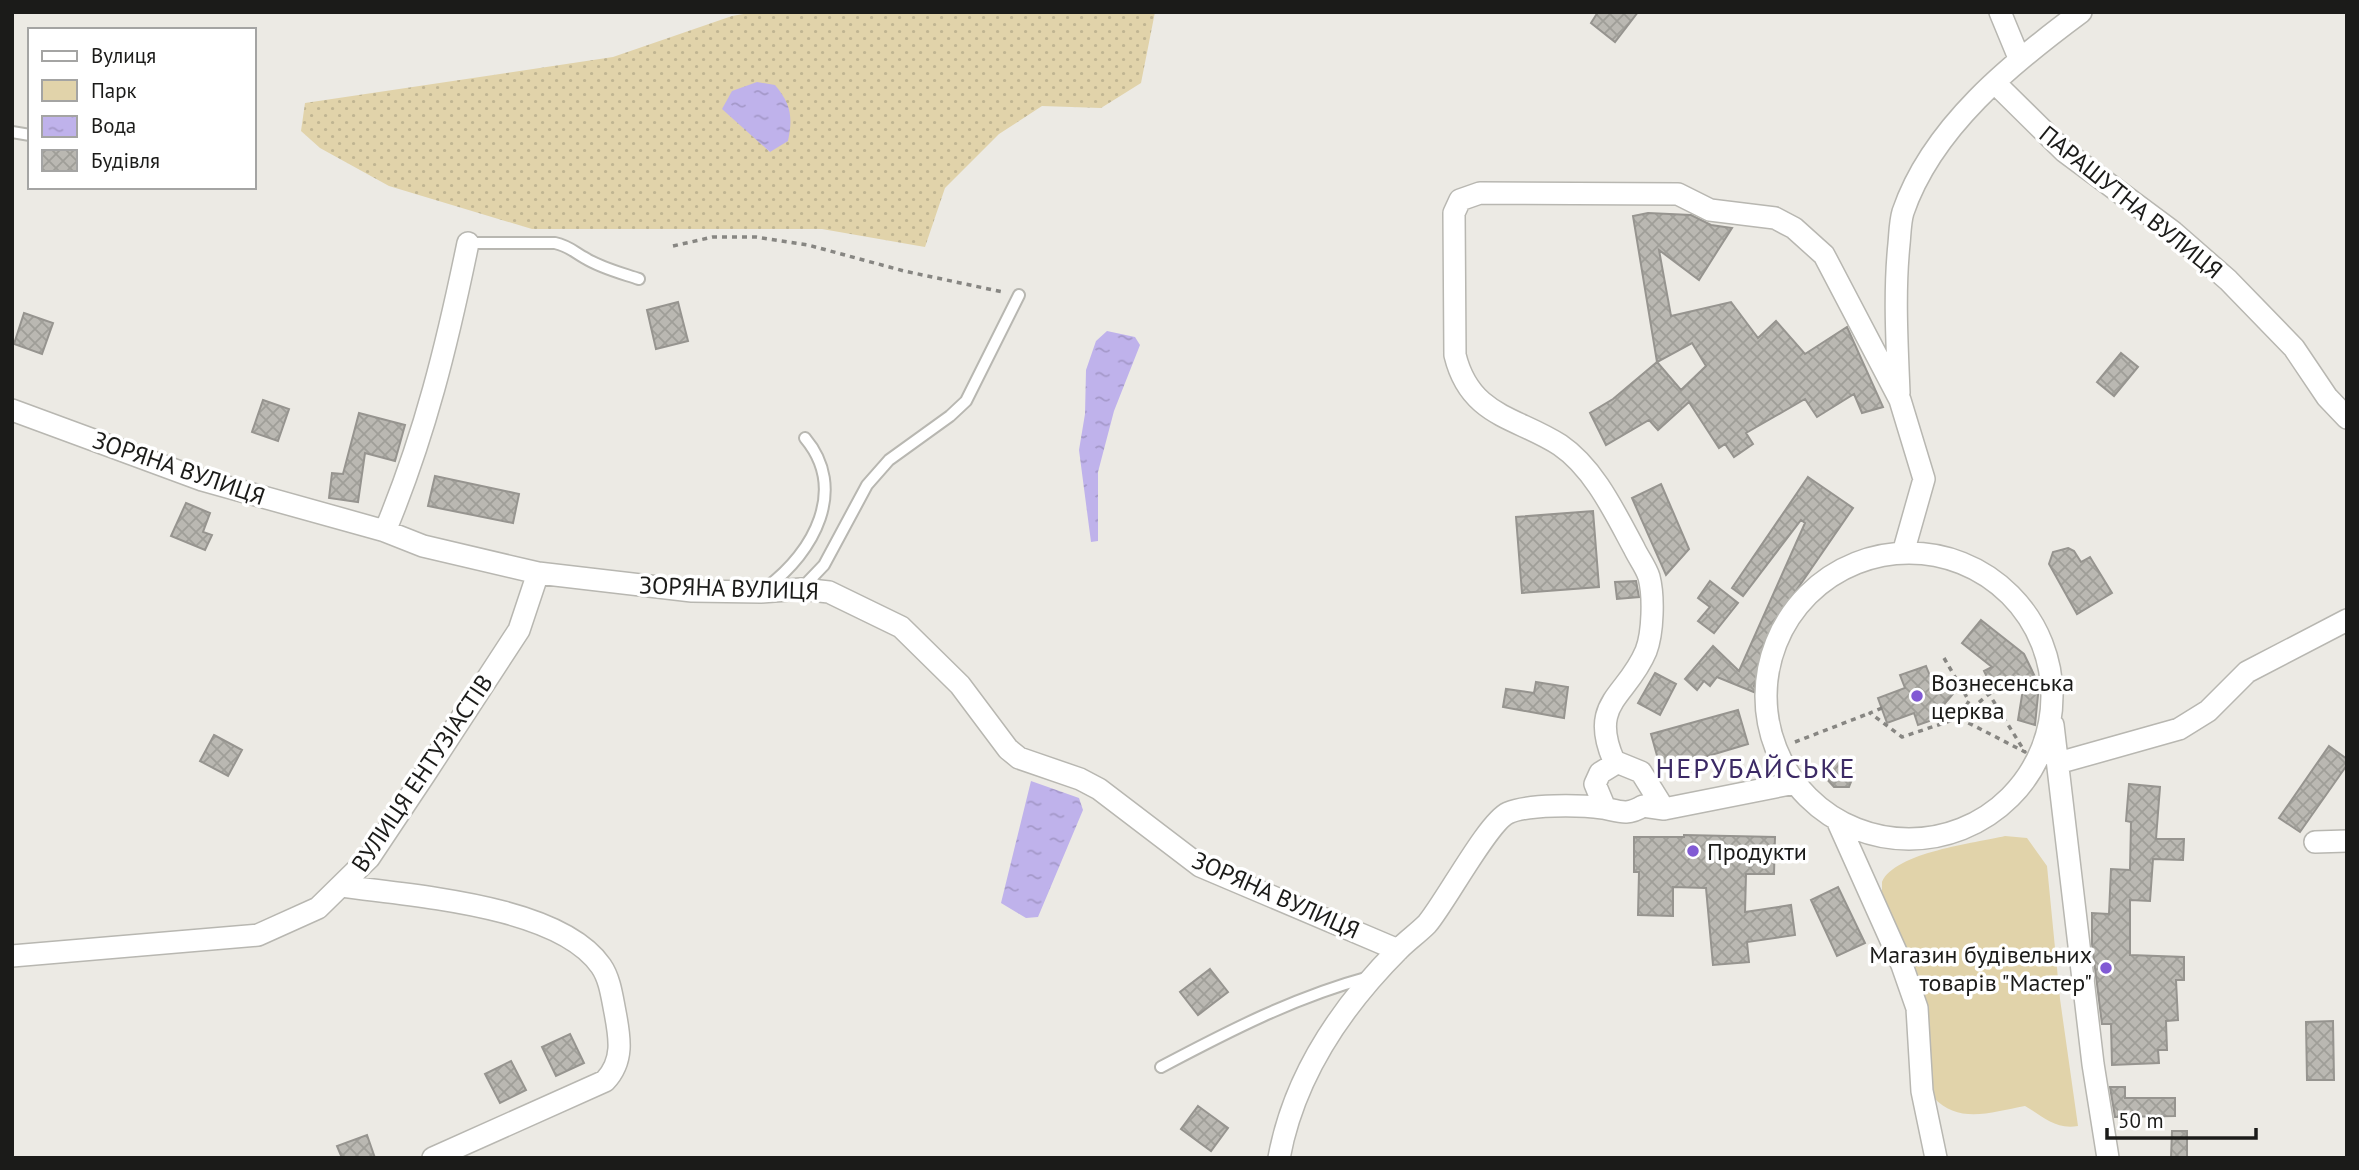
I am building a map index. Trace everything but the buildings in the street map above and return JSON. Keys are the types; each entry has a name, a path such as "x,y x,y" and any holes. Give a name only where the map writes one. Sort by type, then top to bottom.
{"street":[{"path":"2000,12 2014,49"},
{"path":"1900,400 1896,271 1903,213 1925,167 1954,126 1995,83 2014,49 2081,12"},
{"name":"ПАРАШУТНА ВУЛИЦЯ","path":"1995,83 2064,151 2174,232 2228,280 2294,348 2326,397 2347,418"},
{"path":"1795,783 1664,809 1646,798 1641,772 1614,761 1604,737 1609,706 1646,651 1651,619 1649,577 1606,494 1561,446 1501,417 1468,387 1459,371 1455,355 1454,213 1460,200 1480,193 1678,194 1710,210 1775,218 1794,228 1824,255 1900,400 1924,479 1903,552"},
{"path":"385,531 410,471 444,360 468,243"},
{"name":"ЗОРЯНА ВУЛИЦЯ","path":"12,410 202,480 385,531 423,546 538,573 692,591 761,592 801,589 829,592 901,627 961,685 1008,749 1019,758 1080,779 1099,789 1200,866 1398,950"},
{"path":"2052,709 2046,737 2028,775 2000,806 1972,824 1943,834 1903,839 1871,834 1837,820 1795,783 1773,744 1766,715 1766,679 1779,634 1800,602 1830,576 1875,556 1903,552 1933,554 1960,561 1990,578 2014,598 2042,642 2051,678 2057,763 2093,1064 2108,1158"},
{"name":"ВУЛИЦЯ ЕНТУЗІАСТІВ","path":"12,956 258,935 318,908 369,858 519,630 538,573"},
{"path":"2057,763 2179,730 2208,711 2247,672 2347,620"},
{"path":"1605,808 1595,785 1600,773 1613,765 1614,761"},
{"path":"1279,1158 1284,1133 1312,1060 1339,1017 1398,950 1427,924 1500,818 1523,808 1605,808 1633,813 1646,798"},
{"path":"1837,820 1893,944 1917,1008 1922,1091 1936,1158"},
{"path":"2315,842 2347,841"},
{"path":"342,886 458,902 538,922 564,933 585,948 602,967 610,984 620,1053 617,1069 605,1081 433,1158"}],"lane":[{"path":"2010,12 2014,49"},
{"path":"468,243 555,243 569,246 584,258 604,267 639,279"},
{"path":"801,589 824,565 867,485 889,460 950,416 965,401 1019,295"},
{"path":"761,592 794,565 809,544 820,520 825,497 825,475 819,454 805,438"},
{"path":"1161,1067 1250,1020 1323,990 1376,976"}],"path":[{"path":"673,246 713,237 756,237 808,245 904,271 1019,295"},
{"path":"1870,713 1902,737 1959,718 1969,701 1944,658"},
{"path":"1959,718 2025,751 1989,694 1971,709 1967,708"},
{"path":"1795,742 1882,708"}],"green space":[{"path":"755,12 1155,12 1141,83 1101,108 1042,106 999,134 945,188 925,247 822,229 532,229 389,186 320,148 301,131 305,103 613,57 732,16","holes":["757,82 770,152 743,126"]},
{"path":"2005,836 2027,838 2047,866 2060,999 2078,1126 2056,1124 2025,1106 1965,1114 1943,1106 1933,1097 1882,892 1882,882 1890,872 1919,856"}],"water":[{"path":"757,82 775,85 789,111 788,141 770,152 722,109 732,91"},
{"path":"1107,331 1135,337 1140,345 1114,411 1098,472 1098,541 1091,542 1079,450 1085,414 1086,370 1096,341"},
{"path":"1031,781 1079,798 1083,810 1038,917 1026,918 1001,903"}],"place":[{"name":"Вознесенська церква","path":"1917,696"},
{"name":"Продукти","path":"1693,851"},
{"name":"Магазин будівельних товарів \"Мастер\"","path":"2106,968"}],"district":[{"name":"НЕРУБАЙСЬКЕ","path":"1756,767"}]}
